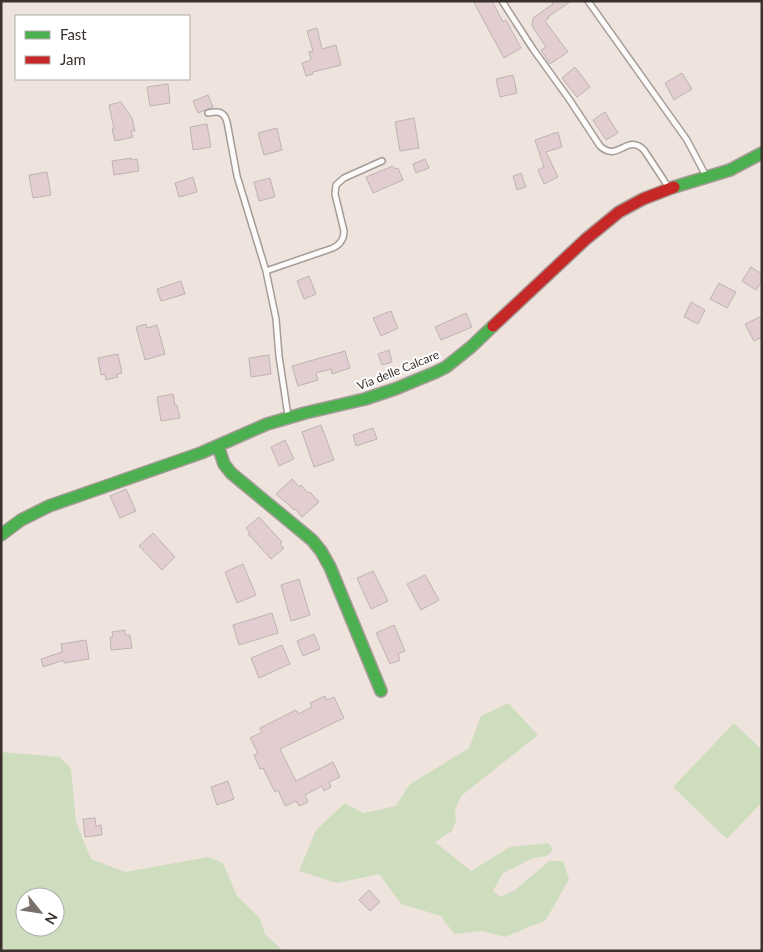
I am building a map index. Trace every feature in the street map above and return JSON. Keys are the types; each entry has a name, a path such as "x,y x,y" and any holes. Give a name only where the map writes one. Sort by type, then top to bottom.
{"street":[{"name":"Via delle Calcare","path":"1,534 21,520 49,506 218,446 261,426 288,417 372,397 436,372 471,347 586,239 615,215 643,199 735,167 762,153"},
{"path":"218,446 224,464 231,473 308,536 325,556 381,691"}],"lane":[{"path":"502,1 600,146 604,150 611,152 630,145 639,145 669,189"},
{"path":"588,1 687,140 707,177"},
{"path":"208,113 218,112 224,114 226,119 233,158 266,271 276,319 279,356 288,417"},
{"path":"266,271 333,248 341,242 344,234 335,194 336,185 344,178 382,161"}],"green space":[{"path":"508,703 538,735 461,796 455,810 456,821 452,831 435,842 471,871 510,847 549,843 553,850 547,856 533,858 503,873 493,891 500,897 514,891 549,861 563,861 569,879 546,920 505,937 482,931 454,934 441,916 401,904 379,874 337,883 299,871 316,830 345,803 363,813 396,806 409,785 469,748 481,716"},
{"path":"734,723 762,750 762,802 727,839 673,787"},
{"path":"1,752 60,757 71,769 76,822 91,859 125,872 208,857 223,863 237,896 260,918 265,934 283,951 1,951"}],"building":[{"path":"473,1 492,1 503,22 506,20 521,48 504,58"},
{"path":"551,1 571,1 545,21 568,52 550,64 541,50 546,47 532,26 533,18 553,4"},
{"path":"317,28 322,49 336,45 341,65 313,72 313,74 306,76 302,63 311,60 309,52 313,51 307,31"},
{"path":"575,67 590,87 577,97 562,78"},
{"path":"682,73 692,89 674,100 665,83"},
{"path":"513,75 517,93 500,97 496,79"},
{"path":"168,84 170,103 150,106 147,87"},
{"path":"208,95 213,107 198,113 193,101"},
{"path":"121,102 132,118 135,131 131,131 133,137 115,141 109,105"},
{"path":"605,112 618,133 606,140 593,120"},
{"path":"414,118 419,148 400,151 395,122"},
{"path":"207,124 211,147 193,150 190,127"},
{"path":"277,128 282,150 264,155 258,133"},
{"path":"558,132 562,147 546,152 558,177 544,184 538,170 544,167 535,140"},
{"path":"131,158 131,160 137,159 139,171 114,175 112,161"},
{"path":"425,159 429,168 416,173 413,164"},
{"path":"393,166 395,169 398,168 403,180 373,193 366,177"},
{"path":"47,172 51,195 33,198 29,175"},
{"path":"521,173 526,187 517,190 513,176"},
{"path":"193,177 197,192 179,197 175,183"},
{"path":"270,178 275,197 259,201 254,182"},
{"path":"751,267 762,274 762,281 756,290 742,281"},
{"path":"309,276 316,294 304,299 297,281"},
{"path":"181,281 185,294 161,301 157,289"},
{"path":"719,283 736,292 727,308 710,299"},
{"path":"691,302 705,310 698,324 684,317"},
{"path":"391,311 398,328 381,336 373,318"},
{"path":"466,313 472,327 441,340 435,327"},
{"path":"762,316 762,337 754,341 745,324"},
{"path":"146,324 147,328 157,325 165,354 145,360 136,327"},
{"path":"389,350 392,362 382,365 378,354"},
{"path":"345,351 350,368 332,374 331,369 316,373 318,380 298,386 292,366"},
{"path":"118,354 122,373 117,374 118,377 106,380 105,374 101,375 98,358"},
{"path":"269,355 271,374 251,377 249,358"},
{"path":"173,394 180,418 161,421 157,397"},
{"path":"321,425 334,460 314,467 302,432"},
{"path":"373,428 377,439 356,446 353,435"},
{"path":"285,440 294,459 279,466 271,447"},
{"path":"292,479 299,487 301,485 308,493 310,492 319,502 302,517 276,494"},
{"path":"126,489 136,511 120,518 110,496"},
{"path":"259,517 282,542 280,544 284,548 271,559 248,534 250,533 246,528"},
{"path":"153,533 175,557 162,570 139,546"},
{"path":"243,564 256,595 237,603 225,572"},
{"path":"373,571 388,601 371,609 357,578"},
{"path":"425,575 439,600 421,610 407,584"},
{"path":"299,579 310,615 291,621 281,585"},
{"path":"272,613 278,633 239,645 233,625"},
{"path":"394,625 405,651 398,654 400,660 390,664 376,633"},
{"path":"125,630 125,635 130,635 132,648 111,650 110,637 113,637 112,632"},
{"path":"314,634 320,649 303,656 297,641"},
{"path":"86,640 89,659 64,663 64,660 43,667 41,659 62,652 61,644"},
{"path":"282,645 290,664 259,678 251,658"},
{"path":"325,696 327,700 334,697 344,718 280,749 296,781 333,762 340,777 329,782 331,787 324,791 322,786 305,795 308,802 299,806 296,801 285,806 278,790 275,792 263,768 260,769 254,755 258,753 250,738 262,732 260,728 296,710 298,714 312,707 310,703"},
{"path":"228,781 234,799 217,805 211,787"},
{"path":"95,818 96,826 101,825 102,835 85,837 83,819"},
{"path":"369,890 380,902 370,911 359,900"}],"traffic: fast":[{"path":"674,187 730,170 762,153"},
{"path":"1,535 21,520 49,506 201,453 267,424 365,399 436,372 446,367 471,347 493,326"},
{"path":"218,446 224,464 231,473 312,540 321,551 330,567 381,691"}],"traffic: jam":[{"path":"493,326 586,239 619,212 643,199 674,187"}]}
